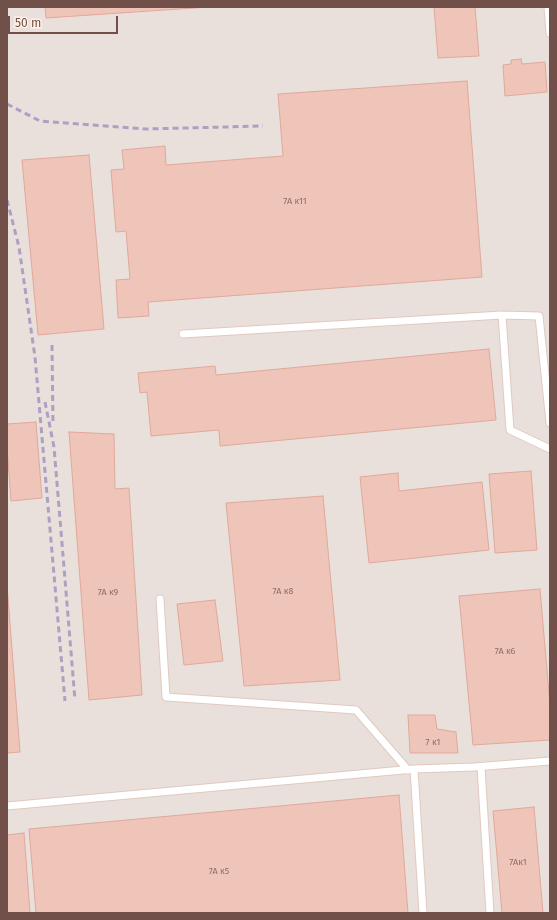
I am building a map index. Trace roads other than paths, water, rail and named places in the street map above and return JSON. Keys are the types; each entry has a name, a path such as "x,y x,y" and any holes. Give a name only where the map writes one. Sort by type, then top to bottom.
{"lane":[{"path":"548,7 550,32"},
{"path":"502,315 510,430 550,449"},
{"path":"183,334 502,315 539,316 550,423"},
{"path":"160,599 166,697 356,710 411,769 423,913"},
{"path":"7,806 411,769 481,767 550,761"},
{"path":"481,767 490,913"}],"railway":[{"path":"7,104 40,121 145,129 263,126"},
{"path":"7,200 19,247 35,357 65,701"},
{"path":"52,345 53,425"},
{"path":"45,402 54,447 75,700"}]}
